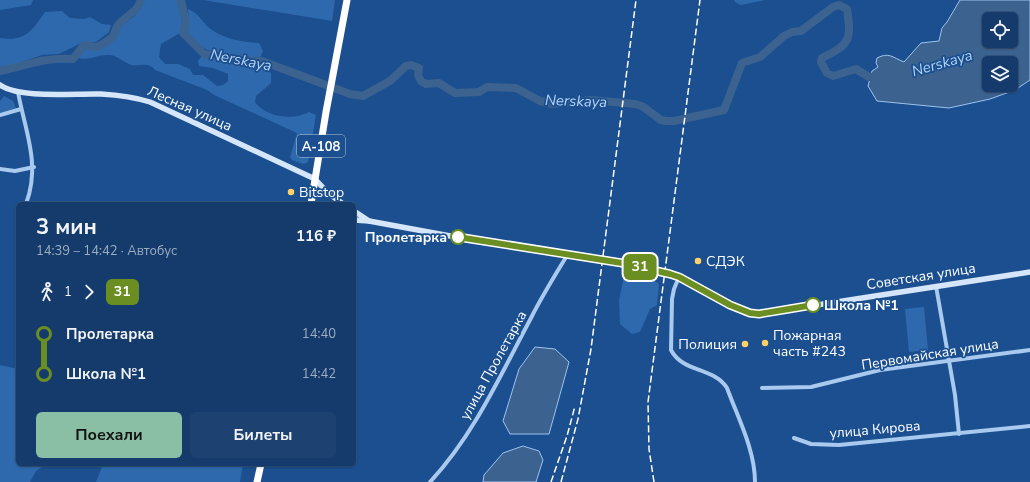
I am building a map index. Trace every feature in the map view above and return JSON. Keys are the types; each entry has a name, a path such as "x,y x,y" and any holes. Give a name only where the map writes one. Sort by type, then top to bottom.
{"highway":[{"name":"А-108","path":"311,202 334,63 347,0"},
{"path":"257,482 261,466"}],"street":[{"name":"Лесная улица","path":"0,84 5,88 18,92 112,95 150,102 315,179"},
{"path":"18,92 34,167 33,180 27,202"},
{"path":"0,115 21,109"},
{"path":"0,169 15,171 34,167"},
{"path":"315,179 341,202"},
{"name":"Советская улица","path":"356,212 369,221 472,240 622,263 679,277 730,305 750,313 759,314 1030,272"},
{"path":"356,220 369,221"},
{"name":"улица Пролетарка","path":"430,482 466,436 488,400 532,316 568,254"},
{"path":"679,277 674,289 671,306 671,350 681,362 715,376 725,384 752,455 755,468 755,482"},
{"path":"936,286 948,362 955,395 959,434"},
{"name":"Первомайская улица","path":"762,388 811,387 880,370 1030,350"},
{"name":"улица Кирова","path":"794,438 811,444 838,445 886,439 959,434 1030,426"}],"shaded area":[{"path":"0,0 33,0 31,5 0,10"},
{"path":"143,0 178,0 182,16 181,29 180,33 161,44 159,57 165,64 178,64 190,69 193,75 203,75 217,86 223,85 228,81 228,74 213,68 199,66 198,61 202,56 262,67 271,73 271,83 256,96 255,102 260,107 280,116 288,117 303,115 309,112 316,115 308,162 303,164 292,160 290,157 297,133 214,95 207,90 155,70 146,65 132,65 126,63 112,55 86,59 78,58 86,48 98,49 114,39 119,27 135,16"},
{"path":"203,0 335,0 332,21"},
{"path":"734,0 765,0 741,5"},
{"path":"188,9 197,15 208,27 226,37 239,41 259,43 263,51 260,58 219,54 200,46 185,32 189,25"},
{"path":"62,11 70,18 84,19 90,17 102,24 111,25 109,32 96,42 83,42 59,54 42,55 10,66 0,67 0,38 9,39 22,37 32,30 45,12"},
{"path":"4,96 13,101 16,108 0,113 0,101"},
{"path":"625,272 643,275 651,278 659,284 657,305 650,309 640,332 632,334 620,324 619,300"},
{"path":"924,307 928,350 909,352 905,309"},
{"path":"0,365 16,369 16,466 43,466 36,471 30,482 0,482"},
{"path":"102,466 243,466 240,482 96,482"}],"water":[{"path":"960,0 1030,0 1030,80 1018,88 1018,56 982,56 982,92 1009,92 990,99 949,108 877,101 868,86 872,71 878,67 876,63 877,58 888,55 904,62 921,43 939,41 942,28"},
{"path":"535,347 555,349 569,362 549,434 510,434 503,421 519,369"},
{"path":"523,446 539,451 543,460 536,482 483,482 484,475 503,453"}],"waterway":[{"name":"Nerskaya","path":"0,71 45,60 73,59 84,45 97,47 114,35 118,25 137,8 141,0"},
{"name":"Nerskaya","path":"181,0 186,23 183,33 204,54 242,60 262,61 350,94 363,96 390,81 406,66 411,65 419,68 418,75 421,81 426,84 439,83 455,93 479,92 487,87 516,88 540,101 552,104 592,100 635,104 642,106 661,120 674,121 724,110 742,63 760,57 784,36 792,32 801,31 833,7 839,5 847,9 849,34 844,45 822,58 821,62 827,73 833,76 856,69 869,77 880,76"}],"railway":[{"path":"561,482 578,419 591,349 636,0"},
{"path":"654,482 649,449 648,402 700,0"},
{"path":"551,482 567,436 575,406"}],"bus line":[{"name":"31","path":"458,237 622,263 670,274 679,277 730,305 750,313 759,314 813,305"}],"place":[{"name":"Bitstop","path":"291,192"},
{"name":"Пролетарка","path":"458,237"},
{"name":"СДЭК","path":"698,261"},
{"name":"Школа №1","path":"813,305"},
{"name":"Пожарная часть #243","path":"765,343"},
{"name":"Полиция","path":"745,344"}]}
